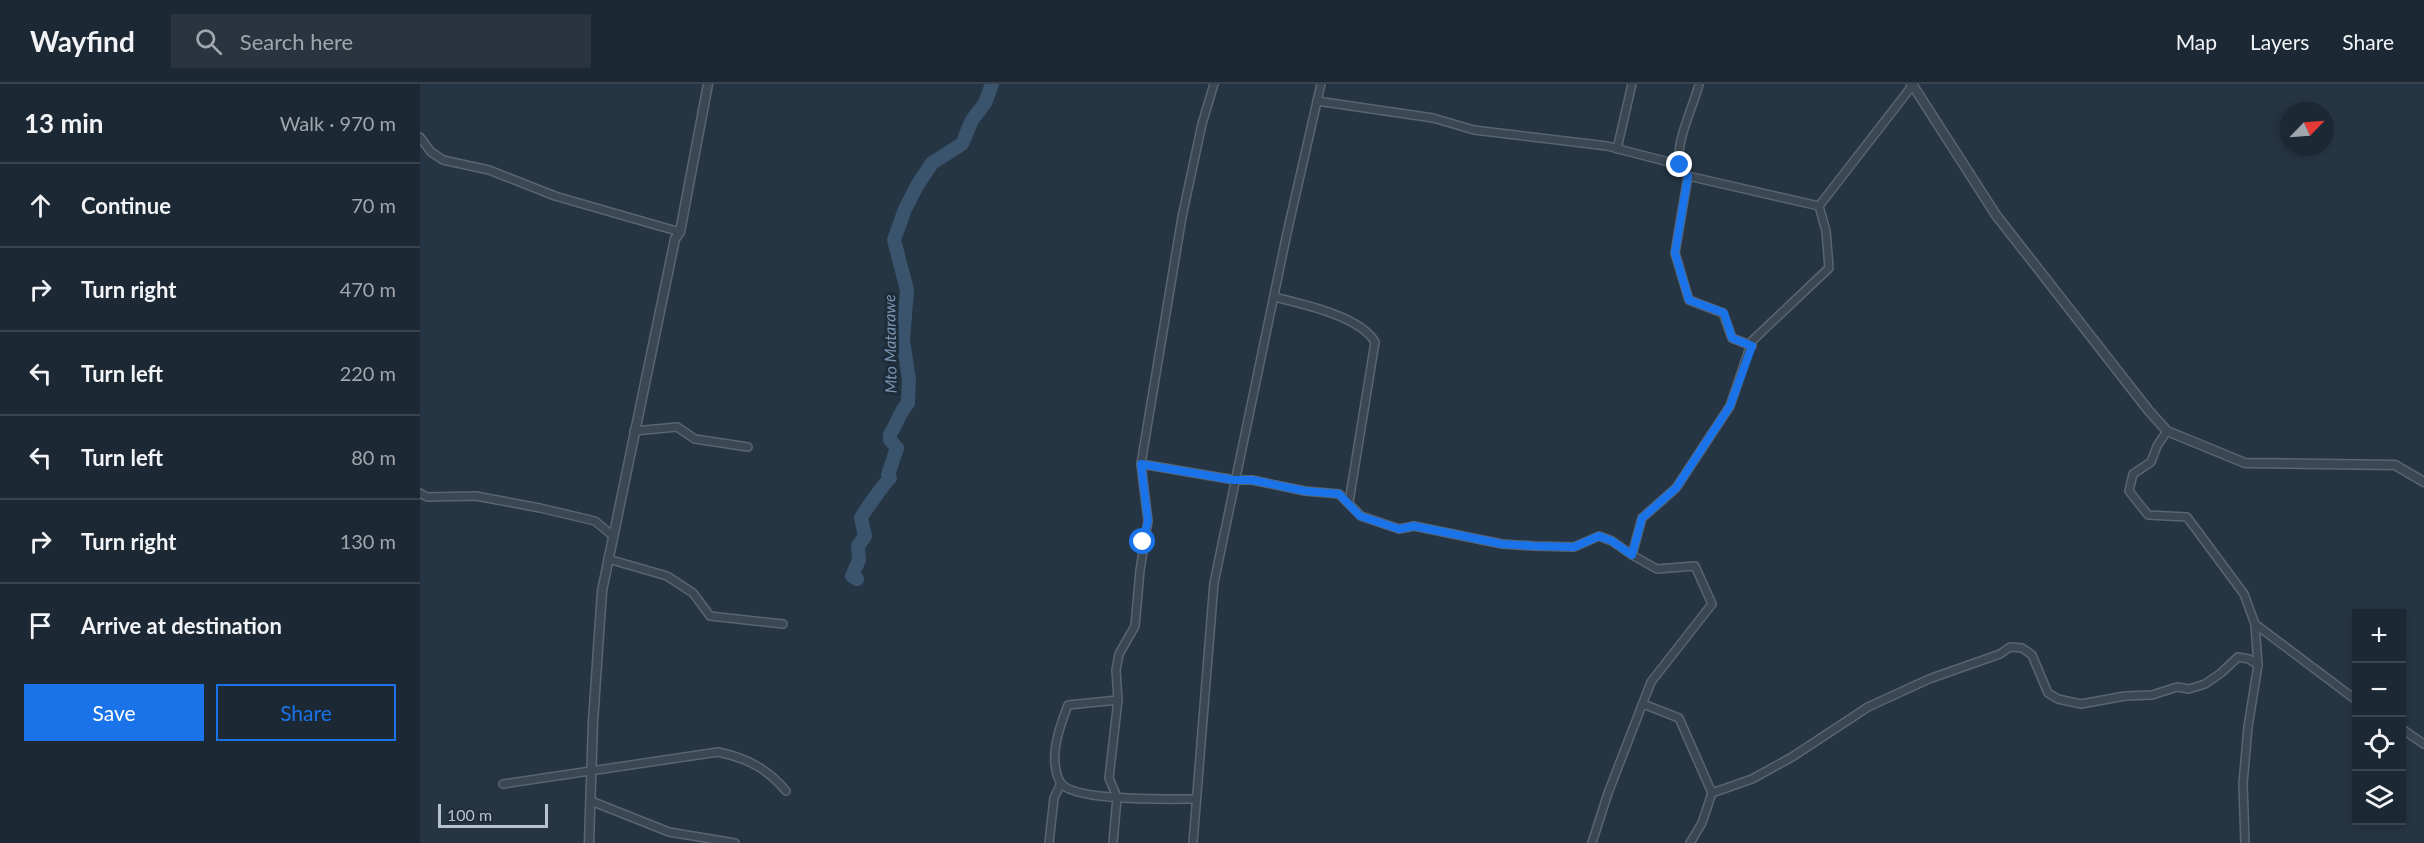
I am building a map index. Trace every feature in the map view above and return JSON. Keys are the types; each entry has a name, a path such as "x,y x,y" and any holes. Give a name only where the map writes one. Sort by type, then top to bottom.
{"street":[{"path":"589,843 602,591 675,239 680,232 708,84"},
{"path":"1113,843 1117,797 1109,778 1118,700 1116,670 1119,654 1135,626 1140,570 1148,521 1141,464 1182,217 1202,124 1214,84"},
{"path":"1193,843 1214,583 1234,480 1321,84"},
{"path":"1617,148 1632,84"},
{"path":"1680,165 1689,107 1695,100 1699,84"},
{"path":"1818,206 1911,85 1996,215 2167,431 2245,463 2395,465 2424,482"},
{"path":"1317,101 1432,118 1474,130 1617,148 1680,165 1688,176 1818,206"},
{"path":"420,136 431,152 443,160 489,170 555,196 680,232"},
{"path":"1688,176 1675,253 1689,300 1724,313 1732,338 1752,346"},
{"path":"1632,555 1642,518 1676,488 1730,406 1752,341 1829,268 1826,231 1818,206"},
{"path":"1274,297 1317,308 1344,320 1365,330 1375,342 1349,502"},
{"path":"634,431 677,427 695,439 748,447"},
{"path":"2167,431 2157,446 2151,462 2133,474 2129,491 2148,515 2187,518 2244,594 2255,624 2258,665 2248,727 2244,772 2245,843"},
{"path":"1141,464 1234,480 1252,480 1305,491 1339,494 1360,516 1399,529 1414,526 1502,544 1534,546 1574,547 1599,536 1612,541 1657,569 1695,566 1712,604 1656,674 1608,793 1592,843"},
{"path":"420,494 427,497 476,496 540,508 595,521 613,536"},
{"path":"608,560 667,576 693,593 710,616 783,624"},
{"path":"2255,624 2352,696"},
{"path":"1712,793 1762,774 1868,707 1929,679 2000,654 2010,647 2022,648 2032,655 2048,693 2058,699 2081,704 2125,696 2152,695 2176,687 2189,689 2205,684 2221,674 2238,657 2249,659 2258,665"},
{"path":"1118,700 1068,705 1056,738 1056,769 1061,783 1067,789 1117,797 1196,800"},
{"path":"1643,704 1679,718 1712,793 1702,823 1690,843"},
{"path":"2406,732 2424,744"},
{"path":"503,784 526,783 592,770 718,752 734,755 772,773 786,791"},
{"path":"1048,843 1054,798 1061,783"},
{"path":"591,801 669,832 735,843"}],"waterway":[{"name":"Mto Matarawe","path":"857,579 852,576 859,560 858,546 865,536 861,518 890,478 888,475 897,448 890,440 890,434 908,403 909,380 903,340 907,290 894,240 905,209 918,184 932,163 962,144 972,120 985,103 992,84"}],"route":[{"path":"1143,542 1148,521 1141,464 1234,480 1252,480 1305,491 1339,494 1360,516 1399,529 1414,526 1502,544 1534,546 1574,547 1599,536 1612,541 1632,555 1642,518 1676,488 1730,406 1752,346 1732,338 1724,313 1689,300 1675,253 1688,176 1680,165"}]}
